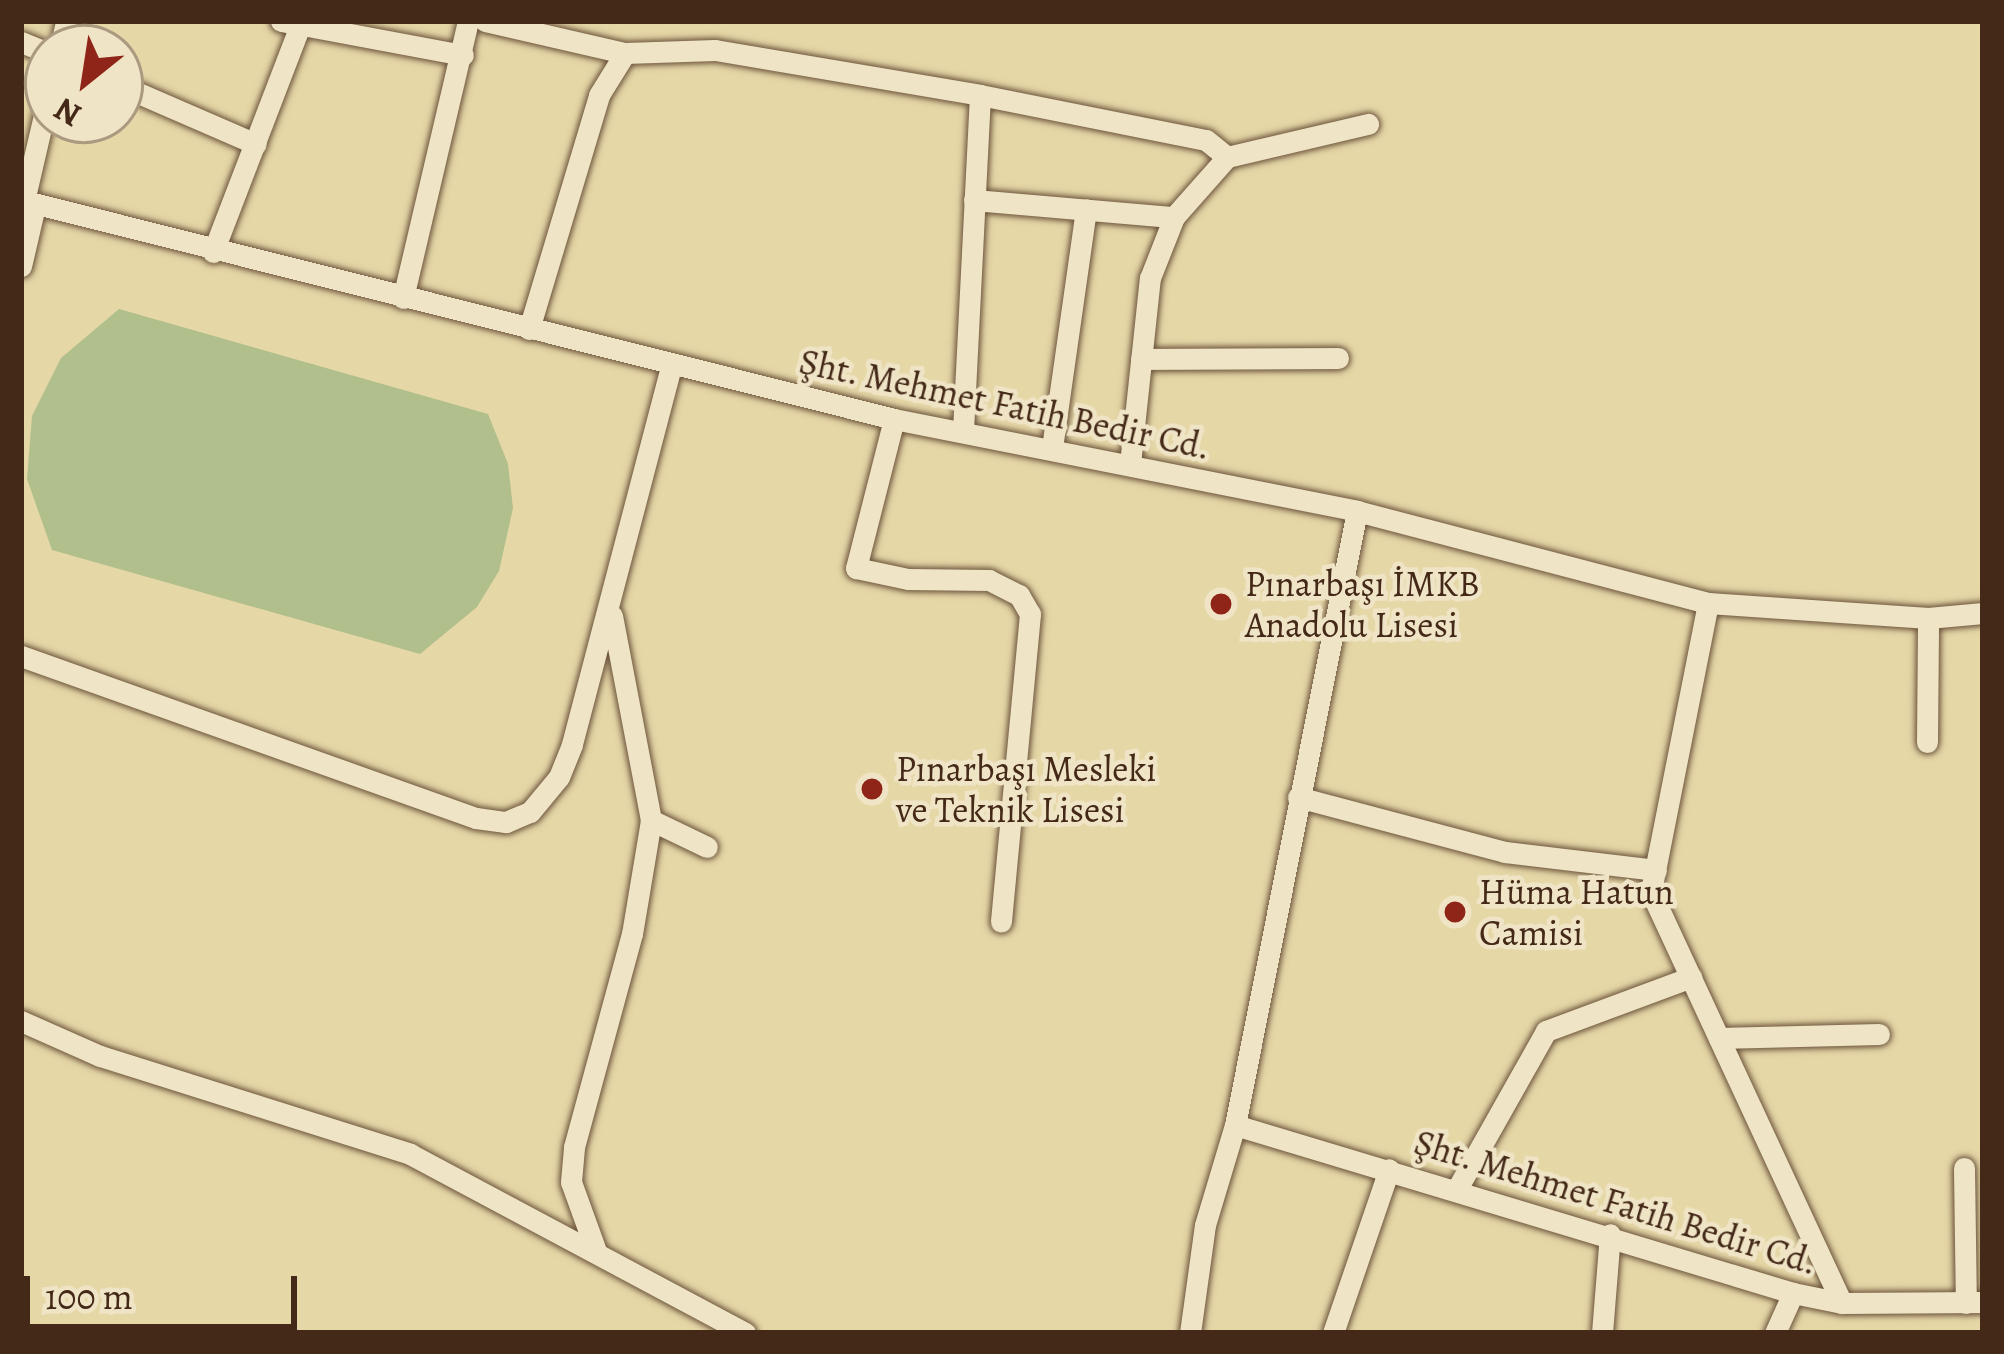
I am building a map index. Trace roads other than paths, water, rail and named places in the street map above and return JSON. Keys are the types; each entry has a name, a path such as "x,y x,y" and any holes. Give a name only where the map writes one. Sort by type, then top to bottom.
{"street":[{"path":"404,298 468,21"},
{"path":"485,21 625,53 716,50 980,95 1206,140 1227,157"},
{"path":"213,252 256,144 290,25 463,56"},
{"path":"529,329 599,95 625,53"},
{"path":"144,95 256,144"},
{"path":"963,432 980,95"},
{"path":"1130,464 1150,278 1174,218 1227,157 1368,124"},
{"path":"21,266 26,202 38,144"},
{"path":"974,200 1174,218"},
{"name":"Şht. Mehmet Fatih Bedir Cd.","path":"26,202 894,418 1357,511 1708,603 1928,618 1983,613"},
{"path":"1052,448 1087,209"},
{"path":"1141,359 1338,358"},
{"path":"21,656 362,779 506,822 530,812 559,777 610,610 672,364"},
{"path":"894,418 856,568 908,579 1000,583 1030,614 1001,922"},
{"path":"1190,1333 1205,1225 1235,1126 1357,511"},
{"path":"1708,603 1651,892 1842,1303"},
{"path":"596,1252 571,1183 574,1147 632,934 651,820 610,610"},
{"path":"1928,618 1928,742"},
{"path":"1298,797 1505,852 1656,870"},
{"path":"651,820 707,848"},
{"path":"1457,1189 1546,1031 1691,977"},
{"path":"21,1021 100,1056 410,1154 745,1333"},
{"path":"1719,1038 1879,1034"},
{"name":"Şht. Mehmet Fatih Bedir Cd.","path":"1235,1126 1793,1292 1842,1303 1974,1303"},
{"path":"1964,1168 1974,1303"},
{"path":"1333,1333 1389,1169"},
{"path":"1602,1333 1610,1234"},
{"path":"1774,1333 1793,1292"}],"place":[{"name":"Pınarbaşı İMKB Anadolu Lisesi","path":"1221,604"},
{"name":"Pınarbaşı Mesleki ve Teknik Lisesi","path":"872,789"},
{"name":"Hüma Hatun Camisi","path":"1455,912"}]}
